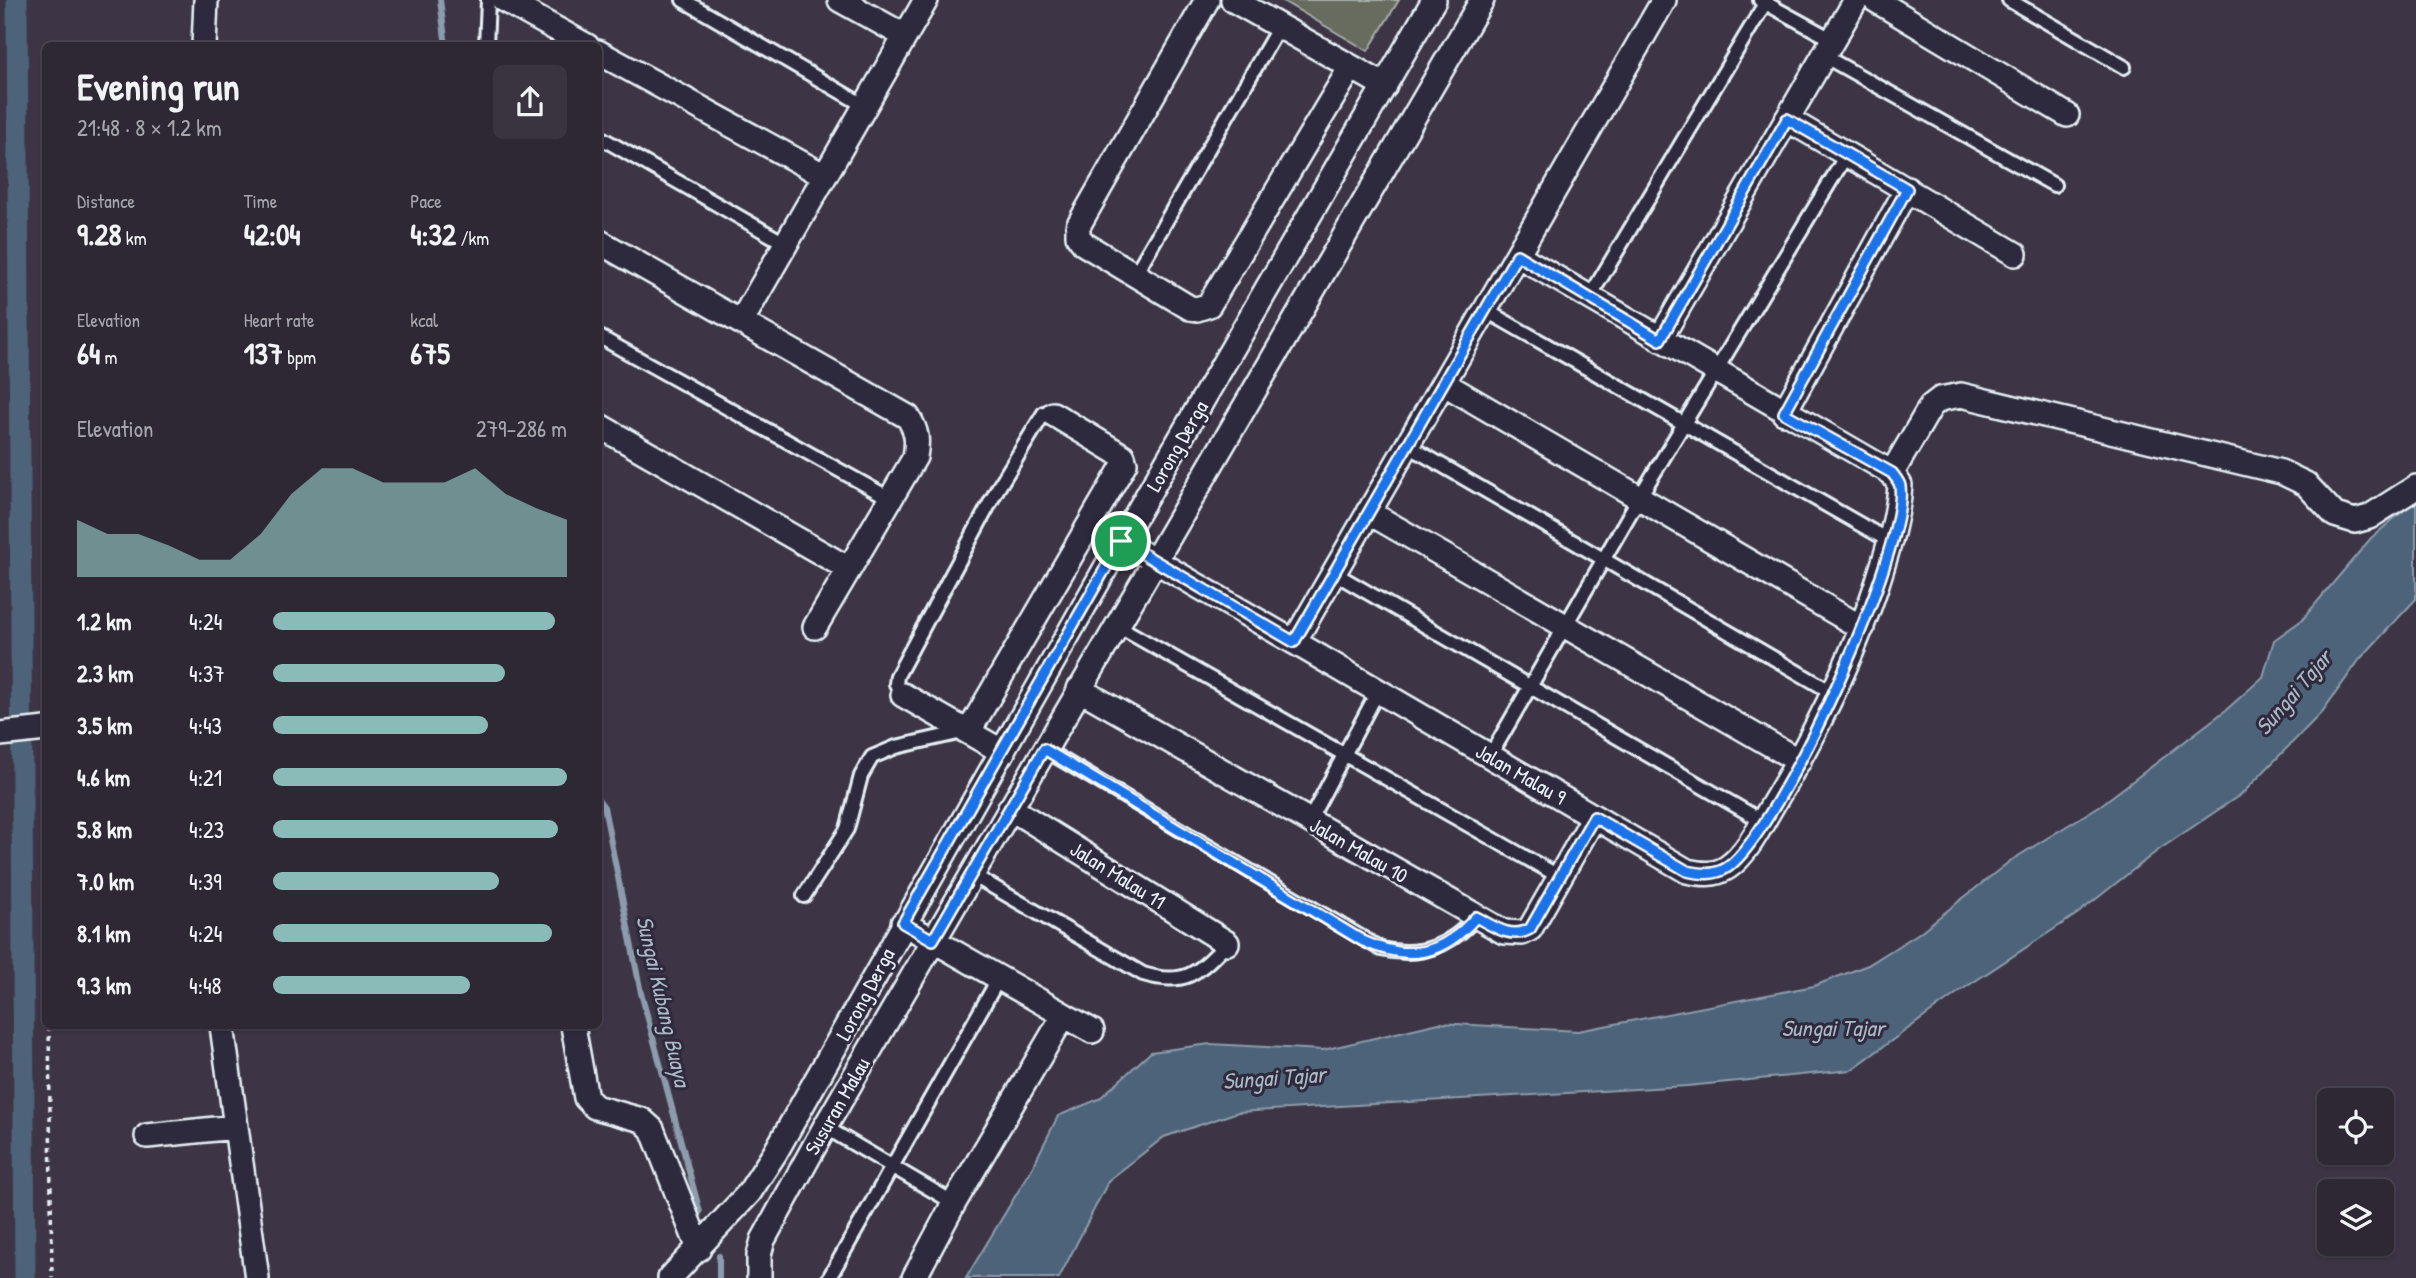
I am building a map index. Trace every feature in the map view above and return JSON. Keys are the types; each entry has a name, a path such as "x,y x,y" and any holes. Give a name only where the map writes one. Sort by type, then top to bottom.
{"street":[{"path":"204,42 206,0"},
{"path":"504,0 580,42"},
{"path":"840,0 905,36"},
{"path":"741,322 926,0"},
{"path":"1207,0 1078,226 1078,236 1084,244 1190,307 1197,309 1209,304 1351,67"},
{"path":"1233,0 1385,86"},
{"name":"Lorong Derga","path":"670,1278 749,1193 775,1153 1121,541 1434,0"},
{"name":"Susuran Malau","path":"759,1278 759,1255 763,1240 825,1127 1482,0"},
{"path":"1294,642 1664,0"},
{"path":"1660,340 1856,0"},
{"path":"1875,0 2067,115"},
{"path":"602,54 825,176"},
{"path":"1787,119 2015,254"},
{"path":"1784,413 1907,189"},
{"path":"602,243 908,417 916,428 918,442 915,457 815,627"},
{"path":"1517,255 1784,413 1892,473 1931,405 1940,399 1961,395 2281,472 2305,484 2343,519 2355,521 2369,517 2416,487"},
{"path":"1443,383 1862,628"},
{"path":"969,731 1125,463 1124,456 1053,414"},
{"path":"602,427 849,569"},
{"name":"Jalan Malau 9","path":"1121,541 1687,871 1702,874 1727,868 1737,859 1799,761 1835,694 1862,628 1891,542 1900,485 1892,473"},
{"path":"1368,512 1799,761"},
{"name":"Jalan Malau 10","path":"1079,689 1504,932 1522,933 1530,929 1594,817"},
{"path":"903,695 1003,752"},
{"path":"0,734 42,729"},
{"name":"Jalan Malau 11","path":"1010,808 1227,943"},
{"path":"903,923 1092,1031"},
{"path":"914,1278 954,1203 1064,1015"},
{"path":"222,1029 257,1278"},
{"path":"574,1029 586,1098 595,1107 642,1120 652,1129 699,1249"},
{"path":"147,1136 235,1127"}],"lane":[{"path":"486,42 488,0"},
{"path":"683,0 865,106"},
{"path":"2010,0 2124,67"},
{"path":"1589,298 1764,1 1828,48 2054,185"},
{"path":"1134,276 1279,27"},
{"path":"602,138 786,244"},
{"path":"1490,756 1567,627 1639,498 1847,154"},
{"path":"1485,310 1891,542"},
{"path":"602,338 891,499"},
{"path":"903,695 896,684 897,676 998,488 1044,413 1053,414"},
{"path":"1407,446 1835,694"},
{"path":"1334,573 1762,821"},
{"path":"1116,625 1560,877"},
{"path":"1309,821 1378,691"},
{"path":"804,896 847,829 864,768 872,757 896,747 969,731"},
{"path":"1044,749 1381,949 1398,953 1437,949 1460,937 1476,917"},
{"path":"971,874 1143,974 1158,978 1183,979 1194,974 1227,943"},
{"path":"829,1278 999,978"},
{"path":"825,1127 954,1203"}],"path":[{"path":"49,1029 52,1278"}],"green space":[{"path":"1281,0 1399,0 1368,51"}],"water":[{"name":"Sungai Tajar","path":"2416,500 2416,599 2360,659 2322,712 2243,793 2157,851 2077,914 1960,991 1851,1070 1687,1086 1238,1112 1164,1137 1109,1180 1059,1278 966,1278 1031,1170 1058,1116 1099,1099 1151,1052 1210,1044 1323,1050 1439,1023 1578,1031 1814,986 1868,965 1919,933 2010,861 2101,805 2226,710 2263,677 2274,640 2302,620 2371,538"}],"waterway":[{"path":"17,0 25,1278"},
{"name":"Sungai Kubang Buaya","path":"440,0 445,42"},
{"name":"Sungai Kubang Buaya","path":"602,804 641,993 700,1212"},
{"name":"Sungai Kubang Buaya","path":"719,1256 719,1278"}],"route":[{"path":"1787,119 1907,189 1784,413 1892,473 1900,485 1891,542 1862,628 1835,694 1799,761 1737,859 1717,873 1687,871 1594,817 1530,929 1514,934 1504,932 1476,917 1460,937 1437,949 1398,953 1363,941 1044,749 933,940 903,923 1121,541 1294,642 1517,255 1660,340 1787,119"}]}
